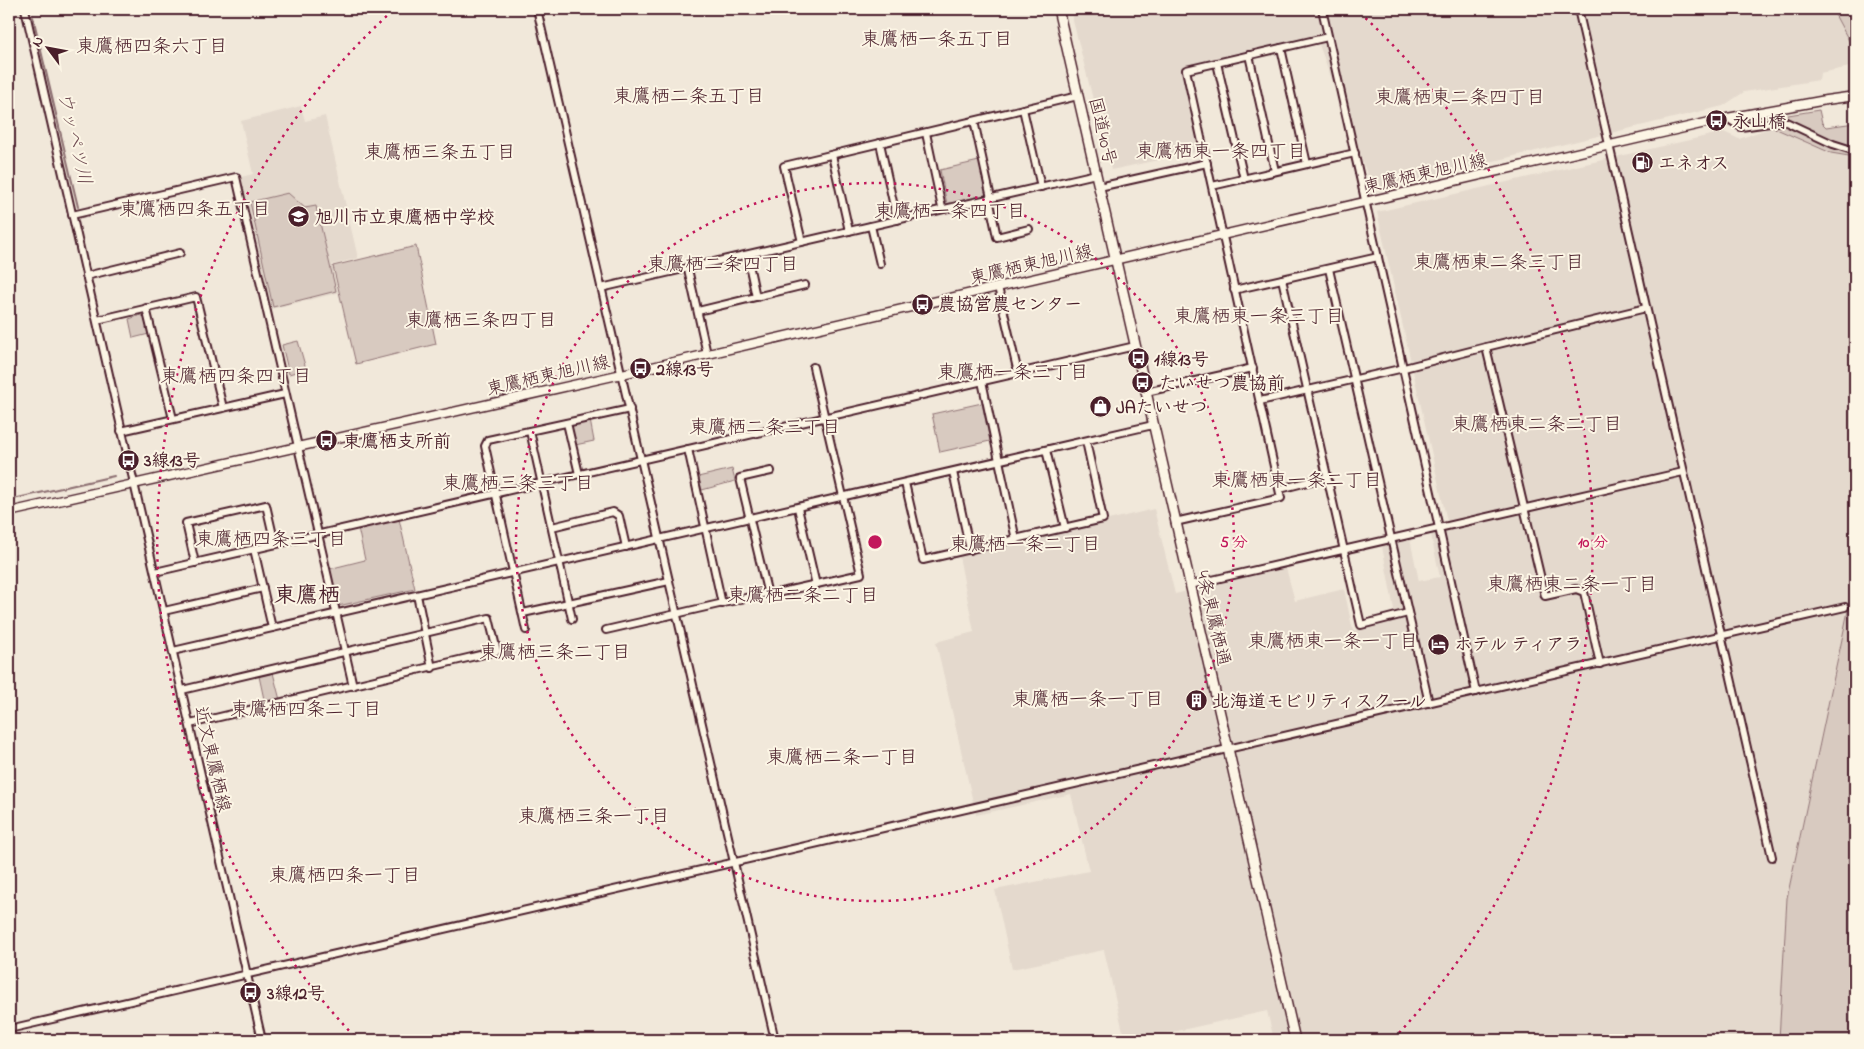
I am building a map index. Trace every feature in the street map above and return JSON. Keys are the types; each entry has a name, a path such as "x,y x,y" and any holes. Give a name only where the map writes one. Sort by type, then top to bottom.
{"highway":[{"name":"国道40号","path":"1058,9 1116,260"},
{"name":"4条東鷹栖通","path":"1116,260 1295,1040"}],"main road":[{"name":"東鷹栖東旭川線","path":"9,512 622,374 1727,118 1855,96"}],"street":[{"name":"近文東鷹栖線","path":"25,9 262,1040"},
{"path":"537,9 775,1040"},
{"path":"1322,9 1476,692"},
{"path":"1578,9 1772,857"},
{"path":"1175,522 1281,498 1186,70 1328,36"},
{"path":"1281,48 1307,164"},
{"path":"1249,56 1275,171"},
{"path":"1217,63 1244,179"},
{"path":"802,242 784,166 1078,96"},
{"path":"1023,109 1041,187"},
{"path":"1727,118 1740,126 1784,121 1833,144 1855,151"},
{"path":"974,121 997,237 1028,229"},
{"path":"926,133 942,208"},
{"path":"880,143 897,220"},
{"path":"1212,186 1355,153"},
{"path":"832,155 849,231"},
{"path":"1099,187 1207,163"},
{"path":"601,288 1096,174"},
{"path":"72,215 236,177 353,686"},
{"path":"871,226 880,264"},
{"path":"86,276 180,253"},
{"path":"747,255 756,297"},
{"path":"1234,290 1378,257"},
{"path":"1329,268 1429,703"},
{"path":"688,269 707,354"},
{"path":"1282,279 1361,625 1408,614"},
{"path":"698,311 805,285"},
{"path":"998,286 1018,373"},
{"path":"97,320 196,297 223,408"},
{"path":"146,308 173,419"},
{"path":"1260,401 1404,368 1486,346 1646,308"},
{"path":"155,572 1135,346"},
{"path":"1486,346 1545,596 1576,589 1584,592 1600,664"},
{"path":"606,630 767,593 768,595 861,574 813,367"},
{"path":"1146,392 1252,368"},
{"path":"982,381 1016,540"},
{"path":"121,431 285,394"},
{"path":"526,630 485,446 488,440 630,409"},
{"path":"567,423 579,474"},
{"path":"173,651 1153,426"},
{"path":"530,431 572,619"},
{"path":"905,483 923,560 1016,540 1103,519 1086,441"},
{"path":"688,449 722,604"},
{"path":"1046,450 1065,528"},
{"path":"767,593 740,478 771,471"},
{"path":"953,472 970,550"},
{"path":"1190,585 1683,472"},
{"path":"1280,489 1327,477"},
{"path":"195,562 186,523 266,505 275,544"},
{"path":"798,508 816,585"},
{"path":"552,526 613,512 619,516 626,547"},
{"path":"254,548 272,628"},
{"path":"522,613 669,581"},
{"path":"164,611 263,588"},
{"path":"417,595 432,668"},
{"path":"9,1028 247,975 1845,607"},
{"path":"182,690 489,618 497,651 432,668 190,724"}],"shaded area":[{"path":"1070,9 1832,9 1855,52 1855,66 1820,73 1819,80 1744,92 1723,106 1373,190 1318,42 1190,73 1201,151 1111,170"},
{"path":"1832,9 1855,9 1855,52"},
{"name":"旭川市立東鷹栖中学校","path":"301,106 305,121 325,116 358,258 332,265 338,293 271,309 241,177 253,174 241,121"},
{"path":"1819,110 1822,123 1826,127 1855,123 1855,157 1831,153 1772,127 1788,115"},
{"path":"1772,127 1831,153 1855,157 1855,578 1787,898 1779,1040 1274,1040 1267,1011 1137,1040 1125,1040 1104,950 1012,969 995,890 1089,871 1071,794 976,815 936,642 974,632 959,556 1154,509 1175,594 1286,568 1295,601 1344,589 1353,631 1396,620 1382,546 1410,539 1419,581 1440,577 1431,535 1449,530 1377,212 1724,132 1739,139"},
{"path":"979,161 986,195 947,204 940,170"},
{"path":"288,193 305,208 316,206 336,291 273,307 250,202"},
{"path":"416,246 436,344 356,364 333,266"},
{"path":"141,315 145,318 149,334 133,338 129,319"},
{"path":"298,341 306,369 289,374 282,345"},
{"path":"982,403 990,441 940,452 932,414"},
{"path":"590,420 594,441 575,445 571,429 574,424"},
{"path":"732,469 735,481 702,490 698,477"},
{"path":"399,519 415,589 338,606 329,569 365,560 358,528"},
{"path":"1855,578 1855,1040 1779,1040 1787,898"},
{"path":"273,673 280,700 265,704 259,676"}],"waterway":[{"name":"ウッペツ川","path":"33,17 78,207"},
{"name":"ウッペツ川","path":"9,500 114,476"}],"place":[{"name":"永山橋","path":"1716,121"},
{"name":"エネオス","path":"1642,163"},
{"name":"旭川市立東鷹栖中学校","path":"299,217"},
{"name":"農協営農センター","path":"922,304"},
{"name":"1線13号","path":"1138,359"},
{"name":"2線13号","path":"640,369"},
{"name":"たいせつ農協前","path":"1143,383"},
{"name":"JAたいせつ","path":"1100,407"},
{"name":"東鷹栖支所前","path":"327,441"},
{"name":"3線13号","path":"128,460"},
{"name":"ホテル ティアラ","path":"1438,644"},
{"name":"北海道モビリティスクール","path":"1196,701"},
{"name":"3線12号","path":"251,993"}],"district":[{"name":"東鷹栖一条五丁目","path":"937,38"},
{"name":"東鷹栖四条六丁目","path":"152,45"},
{"name":"東鷹栖二条五丁目","path":"689,95"},
{"name":"東鷹栖東二条四丁目","path":"1460,96"},
{"name":"東鷹栖東一条四丁目","path":"1221,150"},
{"name":"東鷹栖三条五丁目","path":"440,151"},
{"name":"東鷹栖四条五丁目","path":"195,208"},
{"name":"東鷹栖一条四丁目","path":"950,210"},
{"name":"東鷹栖東二条三丁目","path":"1499,261"},
{"name":"東鷹栖二条四丁目","path":"723,263"},
{"name":"東鷹栖東一条三丁目","path":"1259,315"},
{"name":"東鷹栖三条四丁目","path":"481,319"},
{"name":"東鷹栖一条三丁目","path":"1013,371"},
{"name":"東鷹栖四条四丁目","path":"236,375"},
{"name":"東鷹栖東二条二丁目","path":"1537,423"},
{"name":"東鷹栖二条三丁目","path":"765,426"},
{"name":"東鷹栖東一条二丁目","path":"1297,479"},
{"name":"東鷹栖三条三丁目","path":"518,482"},
{"name":"東鷹栖四条三丁目","path":"271,538"},
{"name":"東鷹栖一条二丁目","path":"1025,543"},
{"name":"東鷹栖東二条一丁目","path":"1572,583"},
{"name":"東鷹栖","path":"307,594"},
{"name":"東鷹栖二条二丁目","path":"803,594"},
{"name":"東鷹栖東一条一丁目","path":"1333,640"},
{"name":"東鷹栖三条二丁目","path":"555,651"},
{"name":"東鷹栖一条一丁目","path":"1088,698"},
{"name":"東鷹栖四条二丁目","path":"306,708"},
{"name":"東鷹栖二条一丁目","path":"842,756"},
{"name":"東鷹栖三条一丁目","path":"594,815"},
{"name":"東鷹栖四条一丁目","path":"345,874"}]}
